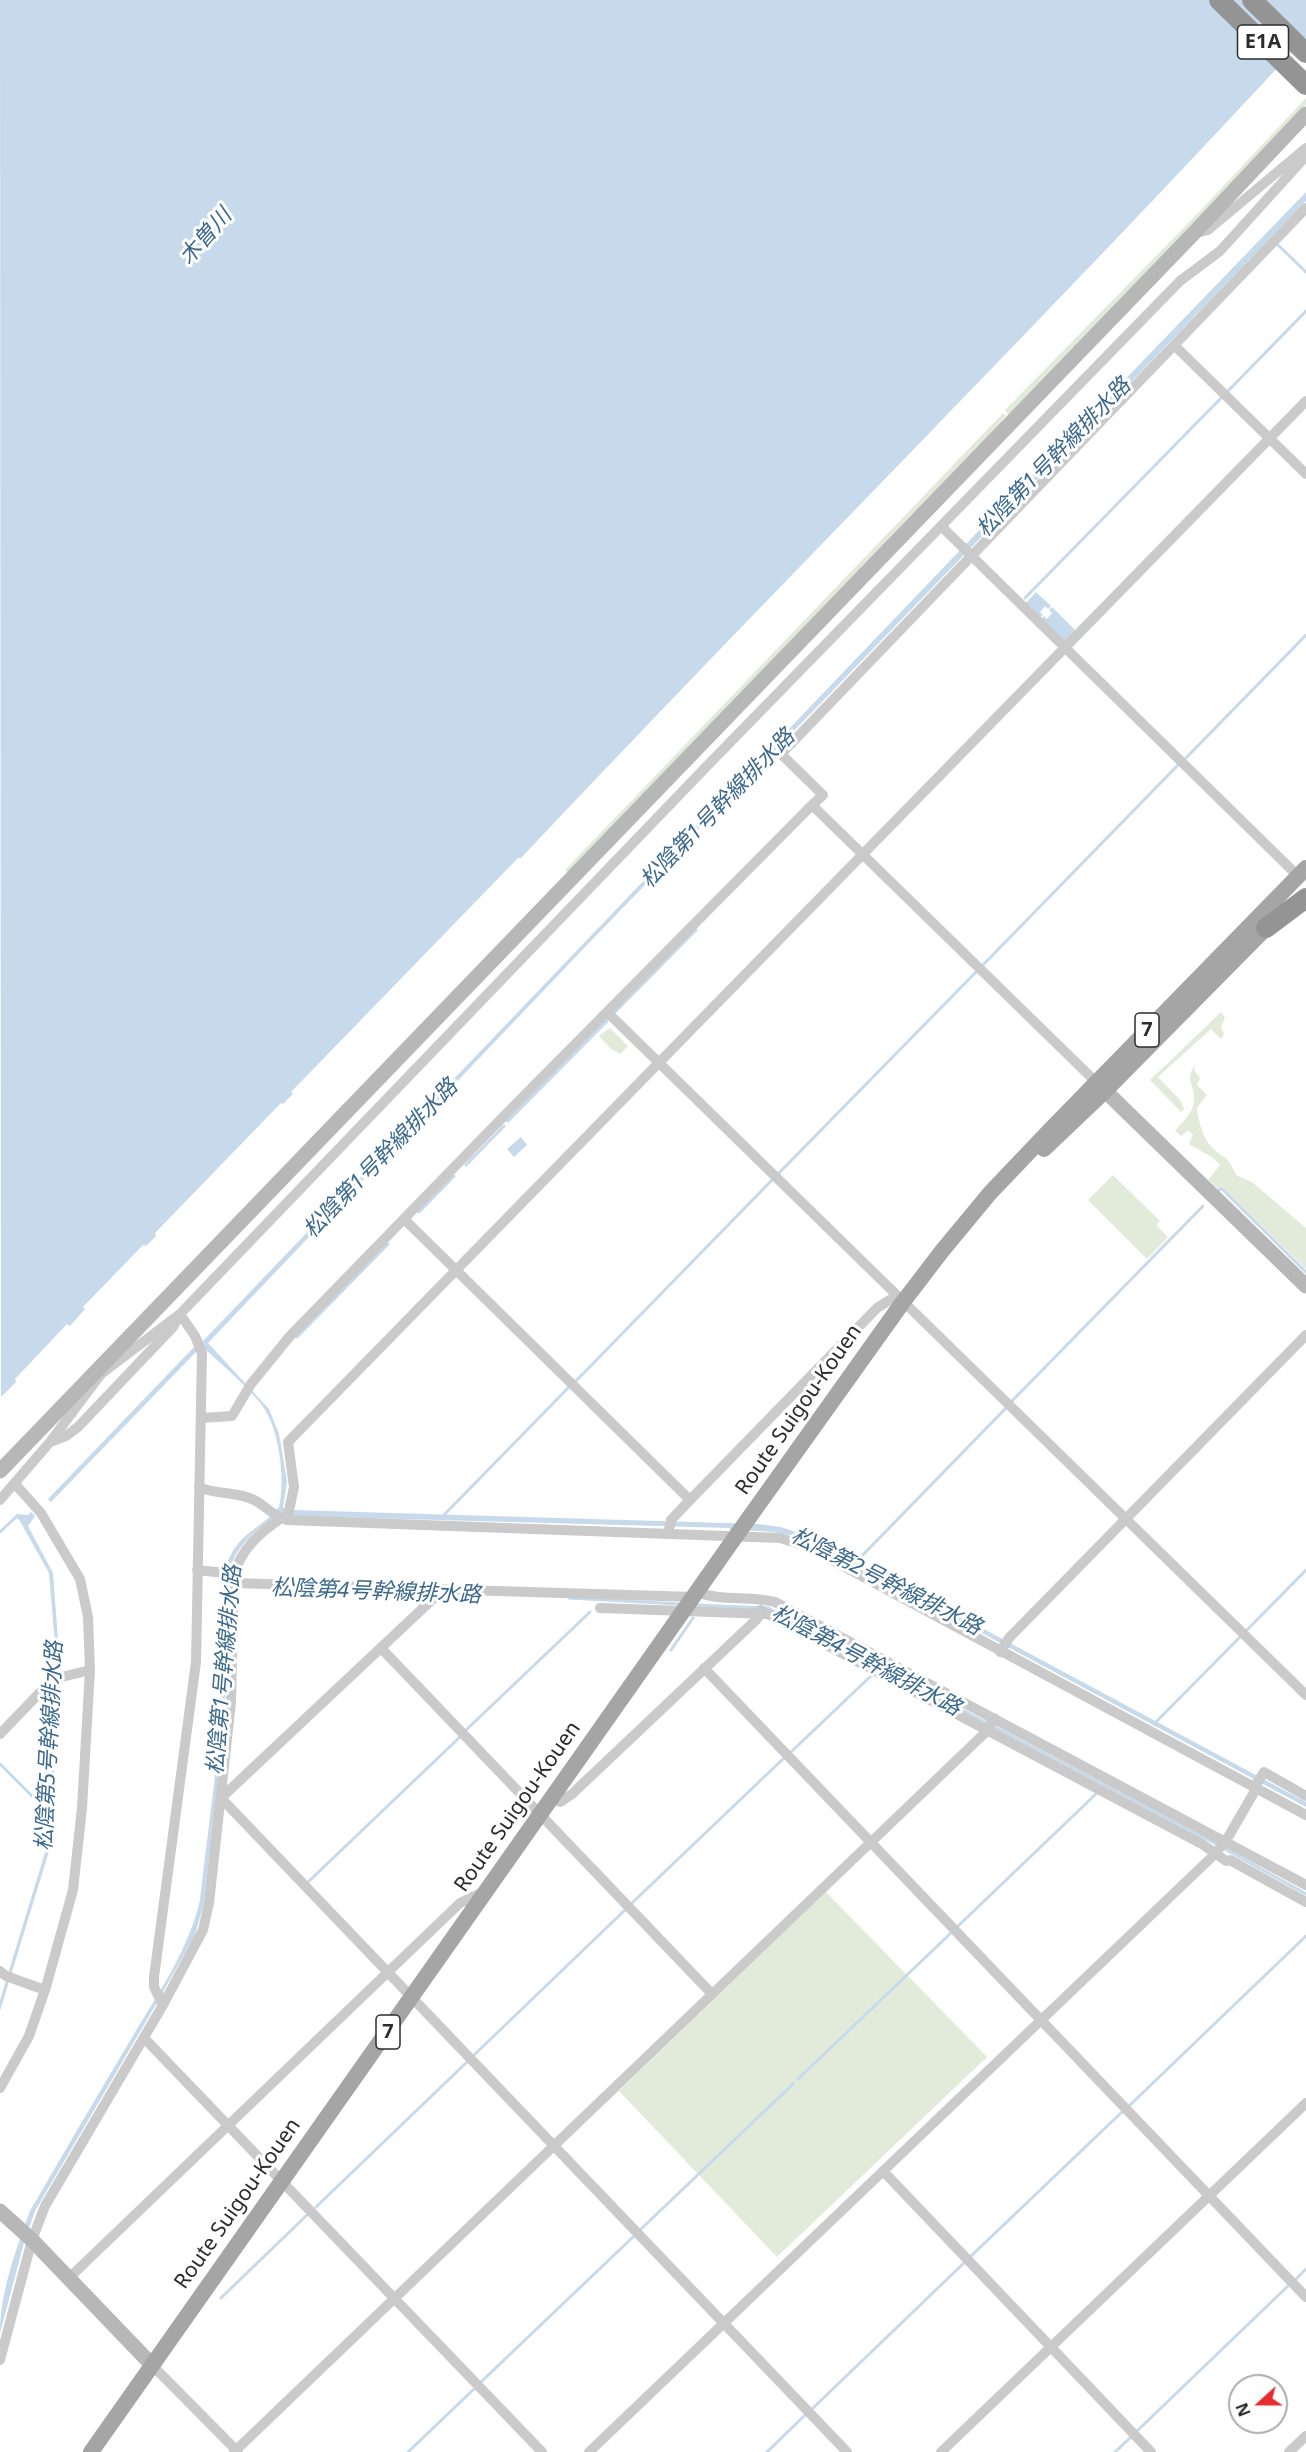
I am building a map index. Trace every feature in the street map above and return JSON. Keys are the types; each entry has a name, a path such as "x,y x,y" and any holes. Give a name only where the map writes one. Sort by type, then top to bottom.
{"highway":[{"name":"E1A","path":"1219,0 1306,85"},
{"name":"E1A","path":"1252,0 1306,53"},
{"path":"1266,928 1306,898"}],"main road":[{"name":"Route Suigou-Kouen","path":"91,2452 553,1798 900,1299 990,1193 1266,928 1303,878"},
{"name":"Route Suigou-Kouen","path":"1101,1087 1303,878"}],"street":[{"path":"0,1471 99,1372 1306,114"},
{"path":"1193,234 1208,230 1306,148"},
{"path":"0,1500 50,1442 99,1372 180,1314 941,525 1180,281 1220,251 1306,156"},
{"path":"201,1418 232,1416 248,1389 290,1337 607,1012 823,795 781,754 1306,208"},
{"path":"1175,346 1306,474"},
{"path":"0,2360 27,2236 145,2039 205,1923 222,1798 231,1702 231,1575 253,1540 282,1516 294,1487 288,1442 1306,401"},
{"path":"941,525 1065,649 1303,878"},
{"path":"812,805 1306,1286"},
{"path":"607,1012 1306,1695"},
{"path":"404,1220 690,1500"},
{"path":"669,1528 690,1500 877,1308 900,1299"},
{"path":"162,2004 155,1989 154,1977 196,1662 196,1570 201,1418 199,1346 180,1314"},
{"path":"50,1442 66,1436 78,1427 173,1327 180,1314"},
{"path":"1003,1647 1306,1335"},
{"path":"0,2088 29,2036 45,1990 73,1890 82,1808 90,1670 88,1617 80,1579 65,1550 41,1513 15,1484"},
{"path":"198,1487 206,1491 238,1494 282,1516 741,1530 780,1538 806,1546 1003,1647 1305,1813"},
{"path":"196,1570 437,1592 762,1607"},
{"path":"222,1798 437,1592"},
{"path":"600,1608 690,1602 711,1598 762,1607 768,1614 990,1725 1220,1847 1306,1885"},
{"path":"553,1798 560,1802 572,1794 704,1668 762,1607"},
{"path":"381,1648 712,1994"},
{"path":"704,1668 1306,2297"},
{"path":"0,1734 51,1681 52,1677 90,1670"},
{"path":"0,2211 69,2278 236,2451 394,2297 872,1843 990,1725"},
{"path":"990,1725 1202,1844 1220,1847 1306,1902"},
{"path":"589,2452 1220,1847 1263,1772 1306,1796"},
{"path":"222,1798 847,2452"},
{"path":"69,2278 460,1903 486,1890"},
{"path":"8,1975 45,1990"},
{"path":"145,2039 542,2452"},
{"path":"941,2452 1306,2103"},
{"path":"883,2171 1151,2452"},
{"path":"1289,2452 1306,2436"}],"green space":[{"path":"1306,98 1306,105 1179,242 1010,416 1005,410 1201,210"},
{"path":"1003,413 1006,416 1001,421 1003,423 569,873 565,870"},
{"path":"1221,1012 1225,1018 1221,1027 1224,1034 1221,1039 1211,1029 1158,1077 1180,1100 1184,1109 1181,1112 1150,1080"},
{"path":"610,1028 628,1046 620,1054 611,1049 599,1036"},
{"path":"1196,1064 1194,1070 1200,1078 1197,1085 1207,1095 1197,1108 1201,1127 1207,1140 1213,1149 1227,1159 1236,1175 1252,1182 1306,1228 1306,1269 1221,1186 1218,1189 1208,1180 1220,1165 1212,1157 1190,1145 1193,1135 1188,1130 1181,1136 1175,1131 1193,1106 1194,1096 1190,1074"},
{"path":"1113,1175 1160,1221 1156,1225 1168,1237 1147,1259 1088,1200"},
{"path":"826,1892 987,2057 777,2257 619,2091"}],"water":[{"name":"木曽川","path":"0,0 1306,0 1306,37 1209,141 521,858 518,858 291,1092 293,1094 283,1104 281,1103 155,1233 156,1236 146,1246 143,1245 83,1307 85,1309 70,1326 67,1324 1,1397"},
{"name":"松陰第1号幹線排水路","path":"1306,192 1306,201 587,945 208,1343 269,1409 279,1434 287,1481 283,1508 758,1524 781,1527 818,1540 1306,1802 1306,1807 814,1543 793,1536 762,1531 730,1531 730,1528 293,1516 280,1513 243,1544 230,1570 224,1727 204,1903 195,1935 164,1990 162,1998 155,2006 35,2211 0,2333 6,2287 30,2211 172,1970 195,1918 200,1900 220,1730 224,1573 232,1552 238,1544 279,1507 282,1483 276,1439 261,1404 204,1348 197,1351 51,1502 48,1499 194,1347 203,1341"},
{"path":"1036,592 1051,606 1048,609 1045,606 1040,612 1043,615 1039,618 1025,604"},
{"path":"1052,607 1075,630 1064,642 1041,619 1044,616 1047,619 1052,613 1049,610"},
{"path":"521,1137 527,1145 514,1157 507,1149"},
{"path":"31,1512 35,1516 28,1526 53,1573 60,1667 50,1848 0,2011 0,2000 47,1846 57,1667 49,1573 16,1514 28,1515"}],"waterway":[{"path":"1277,244 1306,272"},
{"path":"1227,392 1306,311"},
{"path":"1025,598 1222,397"},
{"path":"1184,760 1306,635"},
{"path":"982,966 1179,764"},
{"path":"615,1012 696,930"},
{"path":"778,1174 976,972"},
{"path":"508,1121 607,1021"},
{"path":"466,1165 504,1126"},
{"path":"419,1212 454,1176"},
{"path":"575,1382 772,1180"},
{"path":"1219,1190 1221,1188 1306,1272"},
{"path":"1011,1402 1203,1206"},
{"path":"297,1337 388,1244"},
{"path":"443,1516 569,1387"},
{"name":"松陰第2号幹線排水路","path":"855,1563 1006,1408"},
{"name":"松陰第5号幹線排水路","path":"0,1532 17,1516 20,1519"},
{"path":"1245,1632 1306,1570"},
{"name":"松陰第4号幹線排水路","path":"569,1598 680,1604"},
{"name":"松陰第4号幹線排水路","path":"695,1605 768,1608 987,1723"},
{"path":"465,1731 590,1612"},
{"path":"671,1650 693,1618"},
{"path":"1154,1724 1240,1637"},
{"path":"791,1752 873,1674"},
{"name":"松陰第4号幹線排水路","path":"993,1726 1218,1845"},
{"path":"307,1883 461,1736"},
{"path":"632,1903 784,1758"},
{"path":"0,1764 41,1805"},
{"path":"957,1927 1097,1793"},
{"name":"松陰第4号幹線排水路","path":"1223,1848 1306,1894"},
{"path":"474,2055 625,1910"},
{"path":"798,2079 952,1932"},
{"path":"1130,2105 1306,1936"},
{"path":"316,2207 467,2062"},
{"path":"640,2230 793,2084"},
{"path":"970,2257 1122,2112"},
{"path":"221,2298 308,2214"},
{"path":"482,2381 633,2237"},
{"path":"813,2408 965,2262"},
{"path":"1295,2280 1306,2269"},
{"path":"1137,2431 1289,2285"},
{"path":"408,2452 474,2389"},
{"path":"767,2452 804,2416"},
{"path":"1115,2452 1131,2437"}]}
